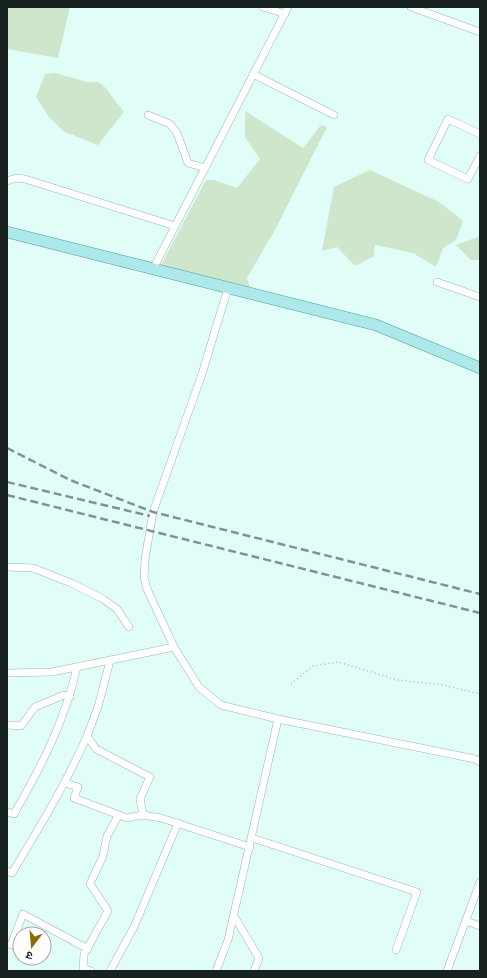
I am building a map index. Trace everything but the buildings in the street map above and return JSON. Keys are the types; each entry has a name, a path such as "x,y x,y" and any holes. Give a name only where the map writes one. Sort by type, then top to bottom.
{"main road":[{"path":"7,232 376,325 480,368"}],"street":[{"path":"153,269 286,10 263,7"},
{"path":"411,7 480,32"},
{"path":"253,74 334,115"},
{"path":"148,115 170,124 177,133 188,163 205,168"},
{"path":"480,134 448,119 428,160 468,180 480,157"},
{"path":"7,181 16,178 25,179 175,226"},
{"path":"436,282 480,297"},
{"path":"228,288 202,374 153,512 145,559 144,578 147,589 174,647 199,687 221,705 278,719 475,759 480,762"},
{"path":"7,567 32,568 71,583 103,599 117,610 129,627"},
{"path":"7,673 52,672 174,647"},
{"path":"7,870 12,873 66,783 98,707 110,661"},
{"path":"7,812 14,814 34,779 56,734 70,697 77,667"},
{"path":"7,725 21,726 35,707 64,695 70,697"},
{"path":"216,971 228,940 234,916 278,719"},
{"path":"87,736 96,749 150,777 140,798 142,815"},
{"path":"66,783 78,787 74,798 127,818 142,815 178,823 250,847"},
{"path":"91,971 83,969 84,954 108,910 90,884 103,856 107,836 117,818"},
{"path":"110,971 134,927 178,823"},
{"path":"252,838 417,892 396,950"},
{"path":"447,971 480,882"},
{"path":"11,945 23,914 88,949"},
{"path":"234,916 259,958 254,971"},
{"path":"466,921 480,926"}],"path":[{"path":"291,684 313,666 338,662 398,680 443,685 480,694"}],"green space":[{"path":"7,7 70,7 58,58 7,49"},
{"path":"55,73 87,82 98,82 105,87 124,112 98,145 65,132 49,117 36,97 45,74"},
{"path":"245,111 303,148 321,125 327,127 275,230 247,278 250,287 161,265 206,180 214,180 237,188 260,159 245,137"},
{"path":"370,170 439,202 463,221 456,240 443,248 436,267 413,253 375,245 374,256 355,266 337,247 322,251 334,187"},
{"path":"480,236 480,260 471,260 456,245"}],"railway":[{"path":"7,448 70,480 153,512 480,594"},
{"path":"7,482 150,516"},
{"path":"7,495 480,613"}]}
